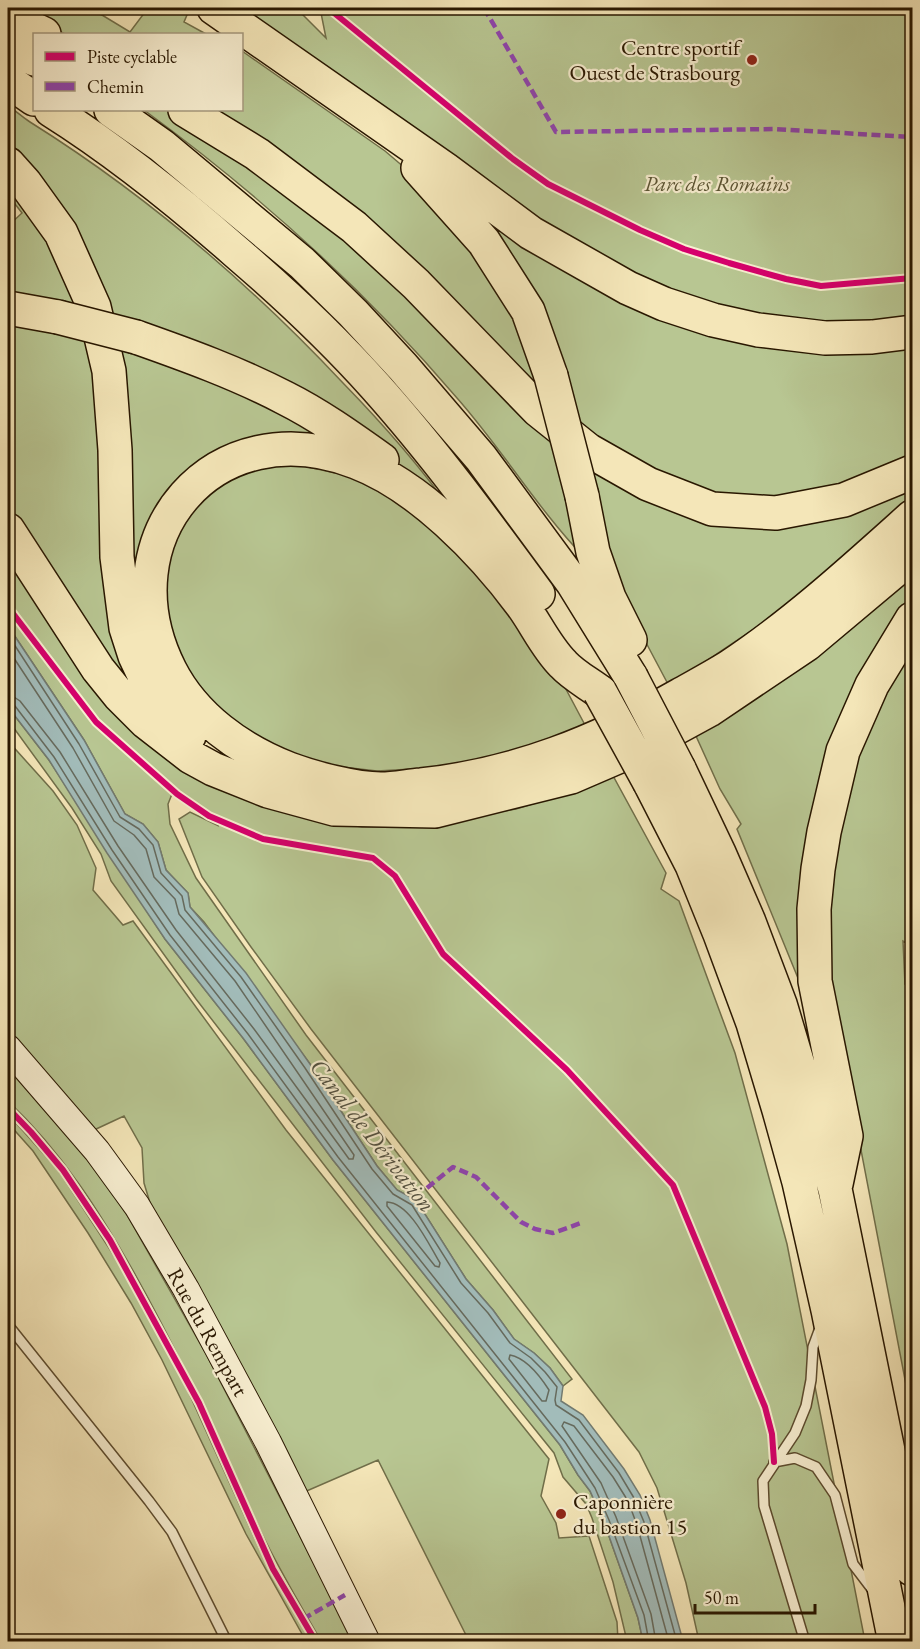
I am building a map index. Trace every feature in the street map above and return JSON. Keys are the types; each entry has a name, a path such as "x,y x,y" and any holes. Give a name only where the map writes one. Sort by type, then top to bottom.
{"highway":[{"path":"225,14 445,169 531,233 628,288 664,304 713,320 758,330 825,338 872,337 912,332"},
{"path":"8,17 42,33"},
{"path":"8,42 33,58"},
{"path":"8,81 33,98"},
{"path":"360,110 438,188 484,242 528,311 551,376 582,496 593,552 609,598 635,649 632,677"},
{"path":"52,111 139,172 200,220 279,289 375,386 457,483 538,593 600,692 692,865 753,1023 799,1182 828,1310 893,1628"},
{"path":"112,111 179,160 302,263 403,367 481,458 573,583 632,677 679,769 741,902 780,1004 835,1189 910,1550"},
{"path":"187,111 257,154 354,227 416,284 538,410 588,450 648,484 712,509 776,513 844,500 912,472"},
{"path":"8,164 25,183 61,233 94,307 109,371 115,450 119,580 126,628 135,656 153,694 169,716 189,737 244,781"},
{"path":"8,308 58,317 136,337 220,368 286,398 344,433 397,470 416,496"},
{"path":"600,692 562,663 520,603 488,565 440,516 416,496 382,474 343,457 317,450 277,449 258,452 224,464 207,474 189,490 173,508 163,528 153,563 150,584 154,627 171,672 185,693 205,717 225,734 270,762 313,778 378,789 448,782 512,769 575,747 630,723 728,668 792,621 912,517"},
{"path":"8,530 82,647 119,695 153,728 191,757 213,770 268,791 334,809 435,811 571,777 644,746 709,710 807,644 912,556"},
{"path":"835,1189 846,1136 815,981 814,909 818,869 843,751 872,685 912,619"}],"street":[{"name":"Rue du Rempart","path":"8,1048 97,1150 137,1206 186,1289 268,1442 367,1641"}],"lane":[{"path":"805,1641 764,1506 763,1481 795,1433 806,1406 811,1380 813,1347 828,1310"},
{"path":"8,1325 172,1532 227,1641"},
{"path":"774,1462 795,1458 816,1467 836,1495 853,1564 893,1628"}],"green space":[{"path":"12,8 81,8 102,15 130,32 148,8 176,8 187,15 184,22 204,33 63,33"},
{"name":"Parc des Romains","path":"235,8 296,8 326,38 320,8 912,8 912,322 797,327 669,298 560,240"},
{"path":"243,52 385,151 432,191 522,318 546,405 210,111 243,111"},
{"path":"8,106 114,179 195,242 233,276 308,346 372,413 452,511 394,461 104,315 8,150"},
{"path":"145,111 176,111 303,196 557,446 584,557 551,519 473,417 385,319 269,209"},
{"path":"8,176 26,199 81,310 8,299 8,226 22,213 8,195"},
{"path":"443,177 665,314 912,340 912,456 807,499 725,498 654,477 577,426"},
{"path":"8,317 90,338 147,709 8,516"},
{"path":"112,343 214,376 346,446 194,476 141,644"},
{"path":"275,460 373,481 463,555 552,663 585,725 533,746 481,759 430,768 377,771 334,766 295,756 233,724 183,667 162,605 170,542 204,490"},
{"path":"585,465 716,519 912,483 912,495 782,610 669,686 625,603 608,558"},
{"path":"8,546 79,661 312,818 362,827 408,827 516,809 552,798 612,774 666,873 661,889 679,901 735,1053 787,1244 865,1641 699,1641 686,1583 657,1488 639,1452 311,1029 202,877 179,819 190,812 219,826 174,789 168,804 170,824 196,878 306,1035 572,1379 563,1386 550,1368 514,1339 466,1279 416,1200 397,1190 377,1166 310,1064 204,922 190,907 188,893 166,870 158,842 143,824 125,814 84,740 8,626"},
{"path":"912,572 912,603 874,662 800,983 737,829 741,824 720,789 696,736 795,670 864,618"},
{"path":"912,639 912,946 903,941 905,984 912,985 912,1019 907,1020 912,1133 912,1416 824,957 832,824 853,744"},
{"path":"8,707 49,760 165,939 243,1038 333,1160 560,1445 590,1491 604,1522 638,1618 643,1641 627,1641 613,1582 592,1518 586,1504 563,1477 554,1453 376,1232 196,999 111,881 101,854 72,808 8,720"},
{"path":"8,741 53,791 77,825 96,868 93,890 123,925 133,921 286,1130 549,1459 541,1496 556,1523 559,1538 589,1536 617,1622 618,1641 469,1641 378,1460 302,1493 157,1226 144,1183 142,1148 124,1116 94,1130 8,1034"},
{"path":"8,1068 103,1179 127,1215 206,1354 354,1641 321,1641 269,1548 186,1372 122,1252 94,1206 63,1162 8,1101"},
{"path":"8,1114 59,1171 131,1282 188,1391 260,1550 311,1641 306,1641 246,1534 162,1360 131,1303 33,1151 8,1123"}],"water":[{"path":"8,626 84,740 125,814 143,824 158,842 166,870 188,893 190,907 246,973 310,1064 377,1166 397,1190 416,1200 466,1279 514,1339 550,1368 563,1386 561,1401 583,1415 624,1469 640,1495 650,1520 683,1641 643,1641 638,1618 604,1522 590,1491 560,1445 333,1160 243,1038 165,939 107,853 49,760 8,707"}],"marked path":[{"path":"484,8 556,132 773,129 912,137"},
{"path":"907,67 912,78"},
{"path":"427,1188 453,1167 476,1177 521,1222 535,1229 553,1233 581,1223"},
{"path":"303,1619 345,1595"}],"cycle path":[{"path":"328,8 513,159 548,184 640,230 684,249 729,263 821,286 912,278"},
{"path":"8,607 96,722 177,794 209,816 263,839 373,858 395,876 443,954 567,1070 673,1185 765,1407 772,1434 774,1462"},
{"path":"8,1108 63,1170 110,1240 199,1403 273,1569 316,1642"}],"place":[{"name":"Centre sportif Ouest de Strasbourg","path":"752,60"},
{"name":"Caponnière du bastion 15","path":"561,1514"}],"water label":[{"name":"Canal de Dérivation","path":"373,1135"}]}
